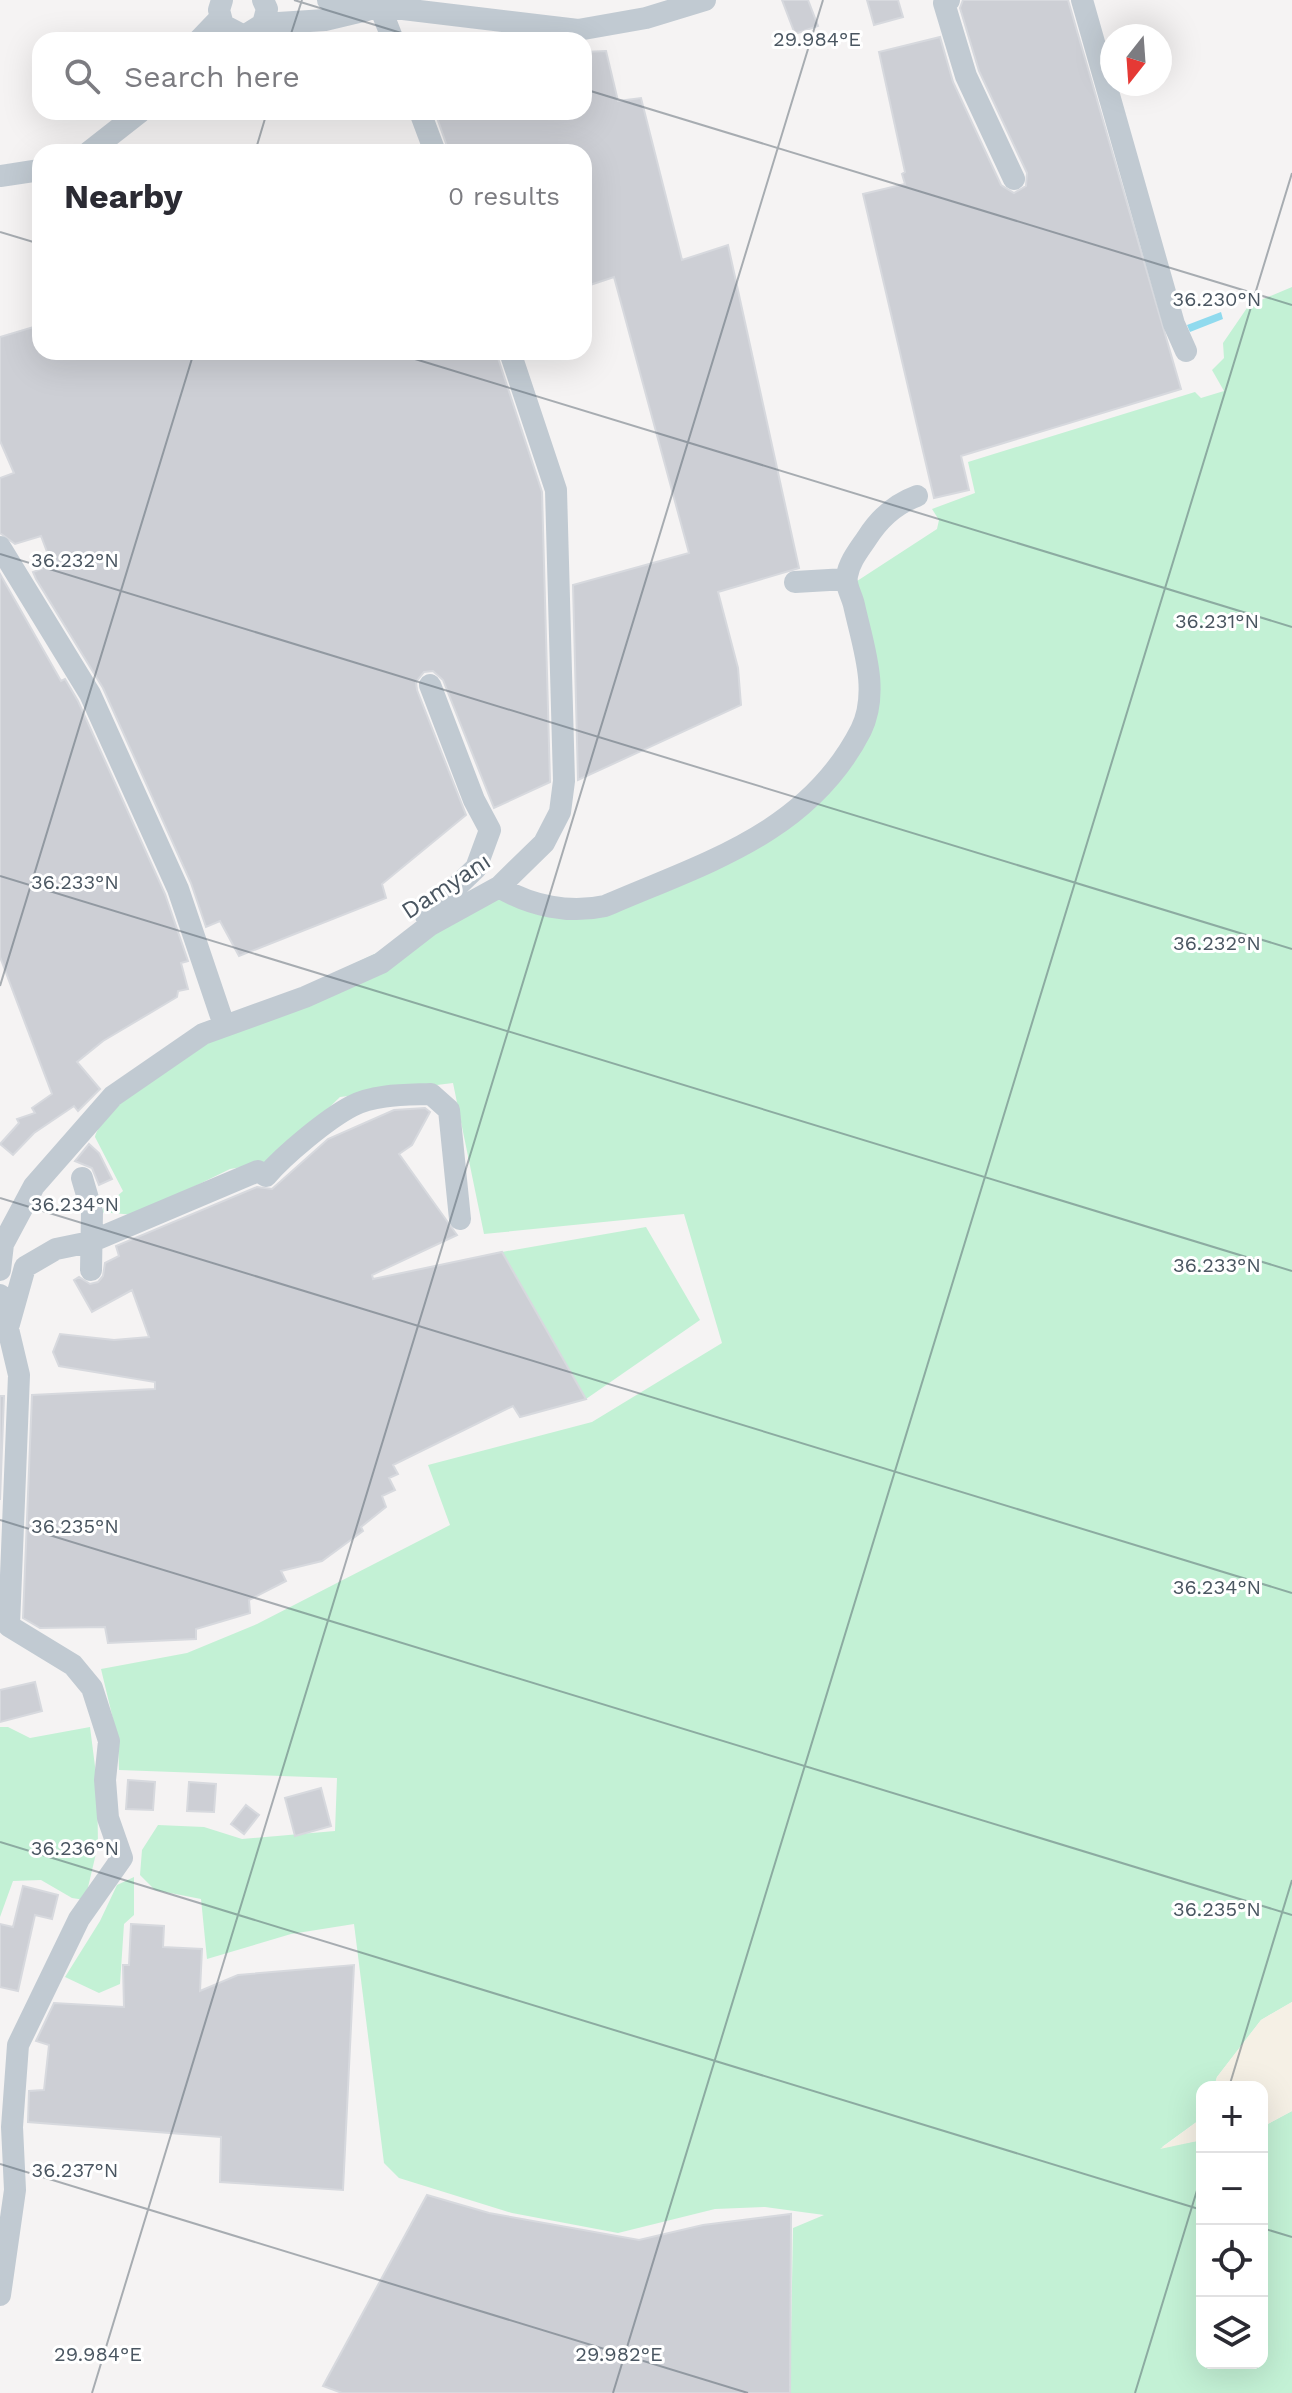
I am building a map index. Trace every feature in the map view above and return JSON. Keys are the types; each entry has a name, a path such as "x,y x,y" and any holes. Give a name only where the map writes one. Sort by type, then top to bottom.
{"street":[{"path":"253,32 263,24 267,9 263,0"},
{"path":"334,0 578,30 646,18 705,0"},
{"path":"949,0 944,3 966,76 1014,179"},
{"path":"1082,0 1174,324 1186,351"},
{"path":"217,7 230,32"},
{"path":"203,32 217,7"},
{"path":"263,24 325,20 380,7"},
{"path":"380,7 390,32"},
{"path":"99,144 130,120"},
{"path":"423,120 432,144"},
{"path":"0,176 32,171"},
{"name":"Damyanı","path":"0,1270 3,1244 34,1186 113,1096 203,1034 305,997 381,963 430,925 499,887 544,843 560,812 564,781 556,490 513,360"},
{"path":"499,887 561,910 583,911 605,906 750,843 791,818 825,781 860,732 869,710 868,667 846,579 851,562 875,526 899,503 917,496"},
{"path":"0,547 90,694 178,889 224,1025"},
{"path":"795,582 846,579"},
{"path":"430,685 474,800 490,830 476,868 426,916 430,925"},
{"path":"7,1333 25,1267 56,1249 90,1242 229,1181 258,1171 266,1176 284,1154 354,1104 431,1094 449,1110 460,1219"},
{"path":"82,1178 92,1212 91,1270"},
{"path":"0,1295 19,1375 9,1634 73,1665 92,1688 109,1741 105,1780 108,1818 122,1858 79,1919 18,2045 12,2127 15,2190 0,2295"}],"green space":[{"path":"1292,287 1292,2002 1261,2020 1216,2081 1196,2081 1196,2122 1162,2147 1196,2141 1196,2369 1268,2369 1268,2124 1292,2111 1292,2393 790,2393 793,2228 824,2215 765,2207 715,2209 618,2233 512,2213 399,2178 384,2163 354,1924 291,1934 207,1959 201,1899 155,1890 140,1875 142,1850 158,1825 204,1827 242,1839 335,1831 337,1778 119,1770 118,1740 101,1669 187,1653 257,1624 450,1525 428,1465 592,1422 722,1343 684,1214 484,1234 453,1083 340,1097 273,1162 230,1169 136,1215 99,1212 123,1191 95,1137 126,1098 207,1038 314,982 498,896 560,915 752,847 864,734 854,583 937,529 939,520 932,509 975,493 968,462 1195,392 1201,398 1224,391 1212,370 1224,358 1223,343 1249,305"},
{"path":"646,1227 700,1320 586,1399 502,1252"},
{"path":"0,1727 8,1727 30,1738 90,1727 97,1782 98,1845 85,1900 72,1898 41,1880 13,1881 0,1917"},
{"path":"134,1877 134,1915 124,1924 120,1984 99,1993 65,1977 100,1921 117,1885"}],"sand":[{"path":"1292,2002 1292,2111 1268,2124 1268,2081 1216,2081 1261,2020"},
{"path":"1196,2122 1196,2141 1160,2149"}],"water":[{"path":"1221,312 1223,319 1190,332 1187,325"}],"building":[{"path":"782,0 808,0 818,26 795,34"},
{"path":"867,0 898,0 903,17 874,25"},
{"path":"963,0 1068,0 1181,389 961,456 969,490 934,498 863,194 905,184 879,52 940,37 953,82 1001,185 1014,193 1026,186 1027,173 979,71 960,8"},
{"path":"606,51 618,101 641,98 682,260 728,245 799,568 718,592 738,668 741,705 578,780 573,585 689,553 614,277 592,284 592,144 446,144 438,120 592,120 592,52"},
{"path":"32,327 32,360 499,360 542,492 550,782 494,808 443,680 433,671 424,672 416,682 417,690 466,815 382,884 386,898 239,956 220,921 206,927 191,883 103,688 36,579 33,572 52,565 41,536 15,544 0,533 0,478 14,473 0,441 0,337"},
{"path":"0,574 61,681 65,679 78,701 165,894 188,961 181,963 188,989 178,991 177,997 103,1041 77,1062 100,1089 78,1111 74,1106 34,1133 13,1155 0,1144 19,1123 17,1119 35,1113 32,1108 52,1094 0,957"},
{"path":"425,1108 430,1112 412,1145 399,1154 457,1235 372,1275 373,1279 502,1252 586,1399 520,1417 513,1406 393,1465 398,1474 389,1478 395,1490 382,1496 386,1507 361,1527 363,1531 322,1561 281,1571 286,1581 249,1600 250,1613 196,1629 196,1639 108,1643 105,1627 40,1628 23,1618 32,1395 155,1389 155,1382 59,1366 53,1352 60,1334 114,1340 149,1337 132,1290 92,1312 74,1280 79,1277 90,1284 98,1282 103,1276 105,1263 119,1256 116,1246 257,1187 272,1189 328,1139 394,1110"},
{"path":"89,1144 99,1153 112,1179 99,1185 92,1168 75,1161"},
{"path":"0,1396 4,1396 0,1500"},
{"path":"35,1682 42,1711 0,1722 0,1690"},
{"path":"128,1780 155,1782 153,1810 126,1809"},
{"path":"189,1782 216,1784 214,1812 187,1811"},
{"path":"321,1788 331,1826 295,1836 285,1798"},
{"path":"246,1805 259,1815 244,1834 231,1824"},
{"path":"23,1886 58,1895 52,1919 35,1915 18,1991 0,1987 0,1924 13,1927"},
{"path":"131,1924 164,1926 163,1947 202,1949 200,1991 238,1975 354,1965 343,2190 220,2182 221,2137 28,2122 29,2091 44,2090 49,2045 36,2041 54,2003 124,2007 123,1965 129,1965"},
{"path":"427,2195 489,2213 639,2240 703,2225 791,2214 790,2393 342,2393 323,2386"}]}
